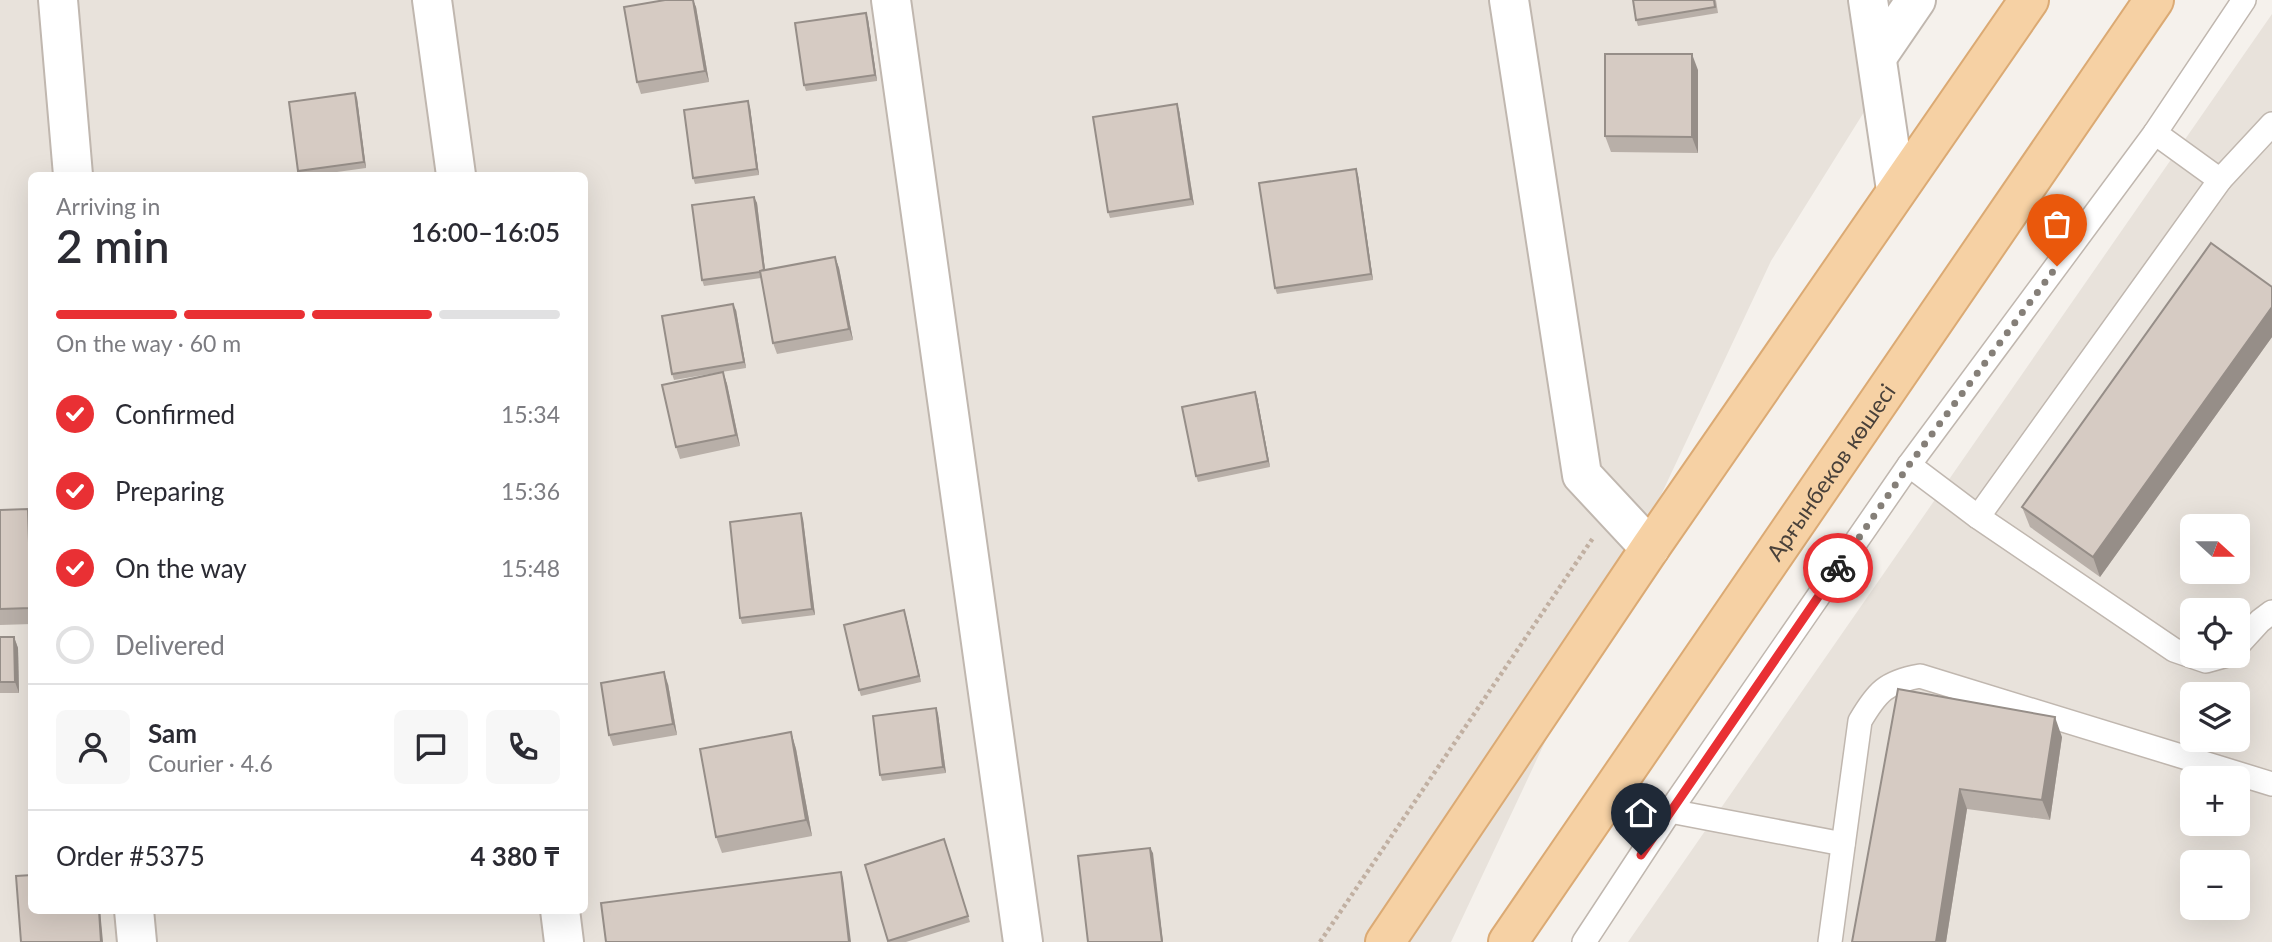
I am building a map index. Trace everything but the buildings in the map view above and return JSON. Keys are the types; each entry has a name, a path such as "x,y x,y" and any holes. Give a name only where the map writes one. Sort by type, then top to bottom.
{"main road":[{"path":"1385,942 1650,548 2029,0"},
{"name":"Арғынбеков көшесі","path":"1508,942 2154,0"}],"street":[{"path":"58,0 73,172"},
{"path":"432,0 456,172"},
{"path":"891,0 1023,942"},
{"path":"1509,0 1582,475 1650,548"},
{"path":"1868,0 1896,190"},
{"path":"1877,57 1916,0"},
{"path":"134,914 137,942"},
{"path":"560,914 564,942"}],"lane":[{"path":"1584,942 1670,811 1909,465 2155,133 2244,0"},
{"path":"1978,517 2220,180 2272,124"},
{"path":"2155,133 2220,180"},
{"path":"1909,465 1978,517 2180,652"},
{"path":"2250,632 2272,612"},
{"path":"1830,942 1860,721 1876,694 1899,680 1920,676 2272,784"},
{"path":"1670,811 1843,844"}],"path":[{"path":"1320,942 1613,509"}],"shaded area":[{"path":"0,0 1934,0 1771,261 1451,942 0,942"},
{"path":"2272,14 2272,942 1628,942"}],"way so far":[{"path":"1838,568 1909,465 2057,266"}],"route":[{"path":"1641,855 1838,568"}]}
